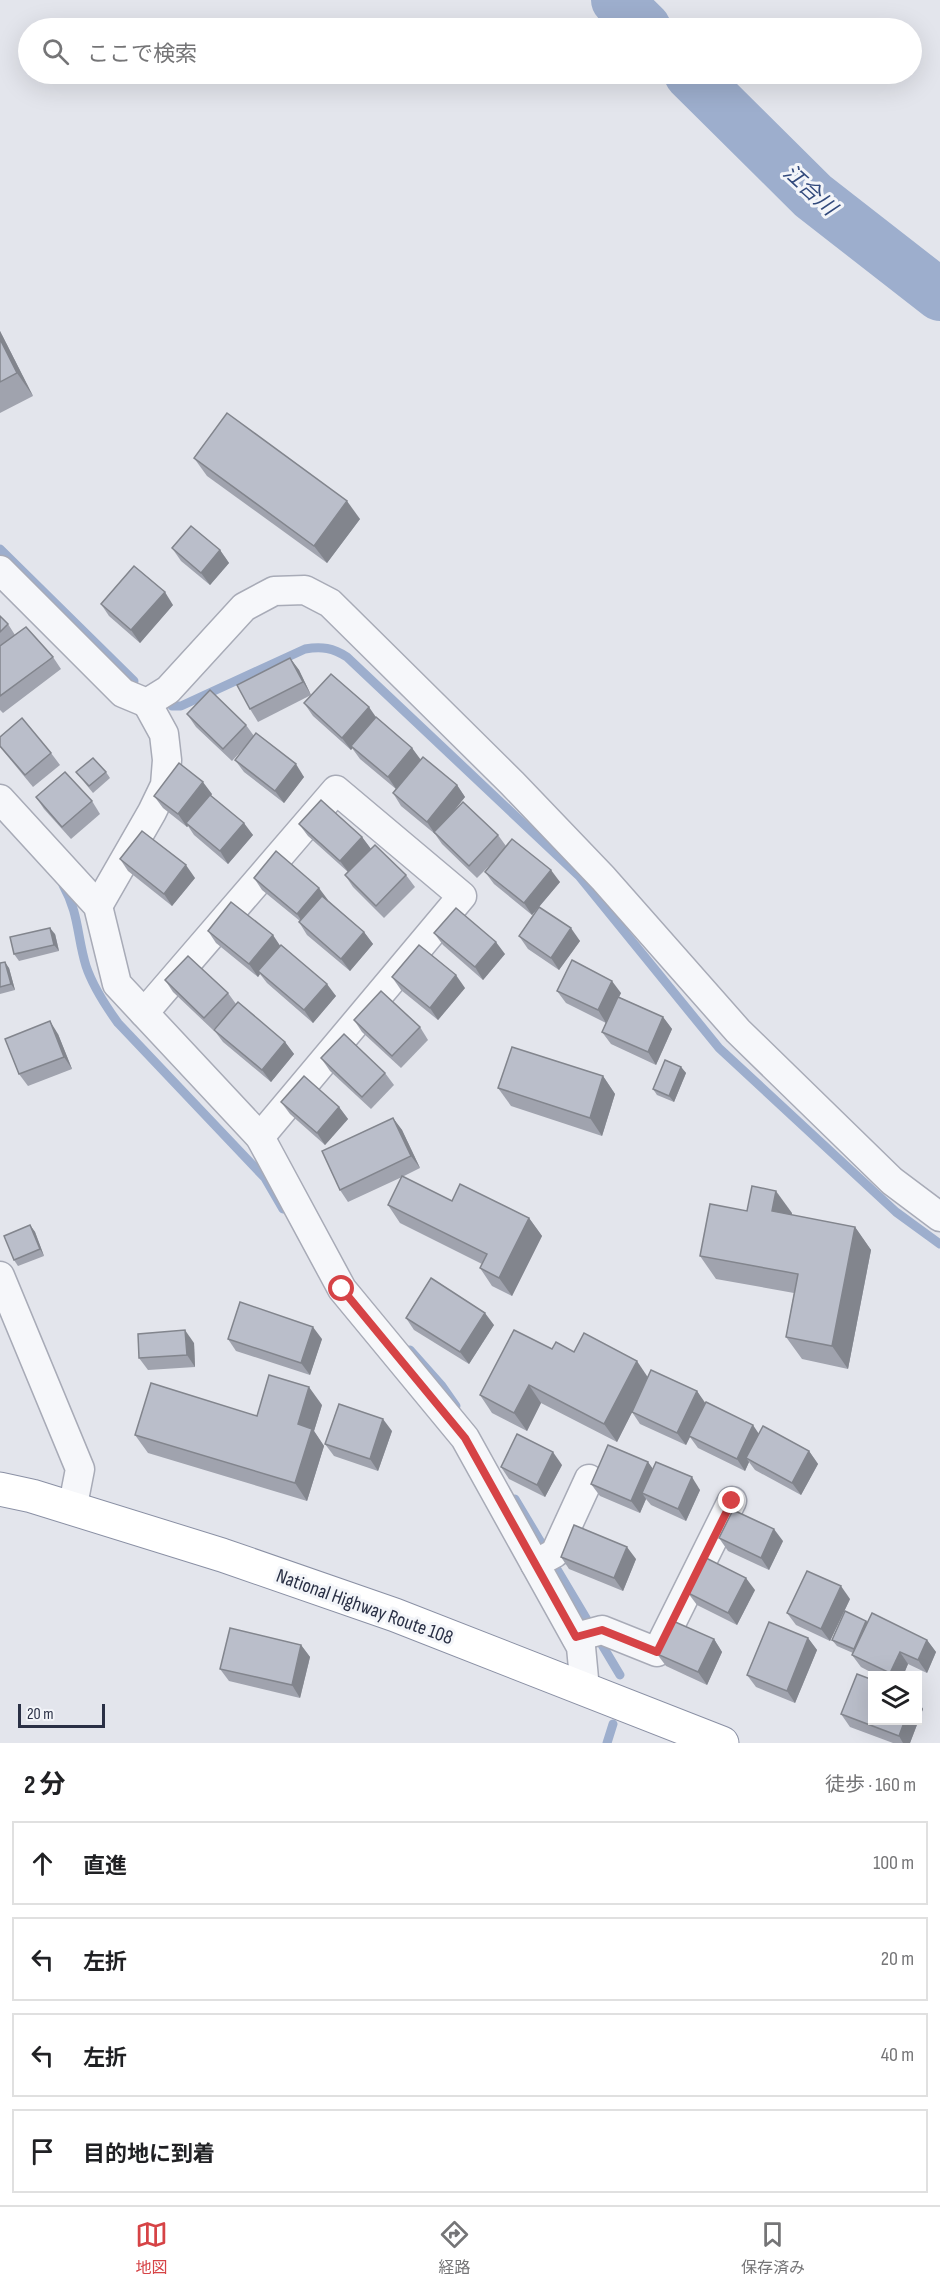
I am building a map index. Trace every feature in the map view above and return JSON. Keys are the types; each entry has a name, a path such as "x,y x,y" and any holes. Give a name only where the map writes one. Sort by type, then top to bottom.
{"highway":[{"name":"National Highway Route 108","path":"0,1489 32,1496 244,1562 395,1615 722,1743"}],"street":[{"path":"0,570 123,693 147,703 164,735 167,760 165,785 98,906"},
{"path":"147,703 168,690 244,607 274,591 305,590 330,603 512,783 603,878 738,1031 892,1181 940,1217"},
{"path":"144,1013 336,790 462,896 260,1137"},
{"path":"0,799 98,906 117,984 260,1137 342,1289 465,1438 544,1558 588,1634 657,1652 732,1501"},
{"path":"0,1276 80,1470 72,1510"},
{"path":"544,1558 589,1479"},
{"path":"585,1689 581,1647 588,1634"}],"building":[{"path":"0,339 17,373 0,382"},
{"path":"227,413 347,501 314,546 194,458"},
{"path":"191,526 220,550 201,573 172,548"},
{"path":"134,566 165,592 131,630 101,604"},
{"path":"0,616 8,624 0,632"},
{"path":"26,627 53,657 0,696 0,646"},
{"path":"290,658 303,682 250,709 237,685"},
{"path":"331,674 369,707 342,738 304,703"},
{"path":"210,690 246,725 223,749 187,714"},
{"path":"376,717 412,748 388,777 351,746"},
{"path":"22,718 51,753 25,775 0,746 0,737"},
{"path":"256,733 296,764 275,791 235,760"},
{"path":"423,757 457,785 427,822 393,793"},
{"path":"93,758 106,772 89,786 76,772"},
{"path":"179,763 203,782 178,814 154,796"},
{"path":"65,772 92,801 62,827 36,797"},
{"path":"210,795 244,823 220,851 186,823"},
{"path":"321,800 362,837 340,861 299,824"},
{"path":"463,802 498,835 469,866 434,832"},
{"path":"142,831 186,865 164,894 120,859"},
{"path":"512,839 551,870 524,903 485,872"},
{"path":"375,845 406,875 376,906 345,875"},
{"path":"276,851 319,888 297,914 254,878"},
{"path":"322,896 364,932 341,959 299,922"},
{"path":"231,902 273,935 249,964 208,931"},
{"path":"539,907 571,928 551,958 519,936"},
{"path":"456,908 496,942 475,967 434,933"},
{"path":"50,928 54,945 14,954 10,937"},
{"path":"281,945 327,984 304,1010 258,971"},
{"path":"419,945 456,975 430,1008 392,977"},
{"path":"188,956 228,993 204,1018 165,980"},
{"path":"572,960 612,981 598,1010 557,991"},
{"path":"5,962 11,984 0,987 0,963"},
{"path":"381,991 420,1027 392,1056 354,1020"},
{"path":"618,997 663,1017 648,1052 602,1032"},
{"path":"238,1002 285,1042 262,1070 214,1030"},
{"path":"50,1021 64,1057 19,1074 5,1039"},
{"path":"344,1034 385,1073 362,1097 321,1058"},
{"path":"512,1047 603,1076 590,1118 498,1088"},
{"path":"665,1060 681,1067 669,1096 653,1089"},
{"path":"304,1076 339,1107 317,1133 281,1102"},
{"path":"393,1118 411,1156 340,1190 322,1151"},
{"path":"402,1176 452,1201 460,1184 529,1218 499,1278 480,1268 487,1254 388,1205"},
{"path":"752,1186 776,1191 772,1211 855,1227 832,1346 786,1337 798,1274 700,1256 710,1204 747,1211"},
{"path":"30,1225 40,1249 14,1260 4,1236"},
{"path":"431,1278 485,1313 460,1352 406,1318"},
{"path":"240,1302 313,1327 301,1363 228,1339"},
{"path":"185,1330 187,1355 139,1358 138,1334"},
{"path":"514,1330 552,1349 556,1342 574,1352 584,1333 637,1361 604,1424 529,1385 514,1413 480,1395"},
{"path":"651,1370 697,1391 677,1433 632,1412"},
{"path":"269,1375 309,1387 298,1424 312,1429 295,1483 135,1435 151,1383 257,1416"},
{"path":"706,1402 753,1425 737,1459 689,1436"},
{"path":"339,1404 383,1419 370,1459 325,1444"},
{"path":"763,1426 809,1451 792,1483 746,1458"},
{"path":"517,1434 553,1452 537,1485 501,1467"},
{"path":"608,1445 648,1462 631,1501 591,1484"},
{"path":"656,1462 692,1477 678,1509 642,1493"},
{"path":"733,1510 774,1529 761,1558 719,1538"},
{"path":"574,1525 627,1547 614,1578 561,1557"},
{"path":"706,1558 746,1578 728,1613 688,1593"},
{"path":"807,1571 841,1586 821,1629 787,1613"},
{"path":"845,1611 866,1621 854,1649 832,1640"},
{"path":"872,1613 927,1640 918,1660 900,1652 891,1671 886,1671 852,1655"},
{"path":"673,1621 714,1639 698,1672 657,1654"},
{"path":"769,1622 808,1638 787,1691 747,1675"},
{"path":"230,1628 301,1645 292,1685 220,1669"},
{"path":"857,1674 868,1678 868,1724 841,1714"},
{"path":"870,1725 903,1725 899,1736"}],"waterway":[{"name":"江合川","path":"617,0 635,18"},
{"name":"江合川","path":"700,84 813,196 940,295"},
{"path":"0,549 134,681"},
{"path":"172,706 181,706 305,649 327,648 347,657 579,876 719,1048 896,1212 940,1244"},
{"path":"63,885 75,915 89,974 118,1023 265,1178 283,1209"},
{"path":"410,1350 442,1386 456,1406"},
{"path":"515,1499 620,1675"},
{"path":"607,1743 613,1724"}],"route":[{"path":"342,1289 465,1438 576,1637 602,1630 657,1652 732,1501"}]}
